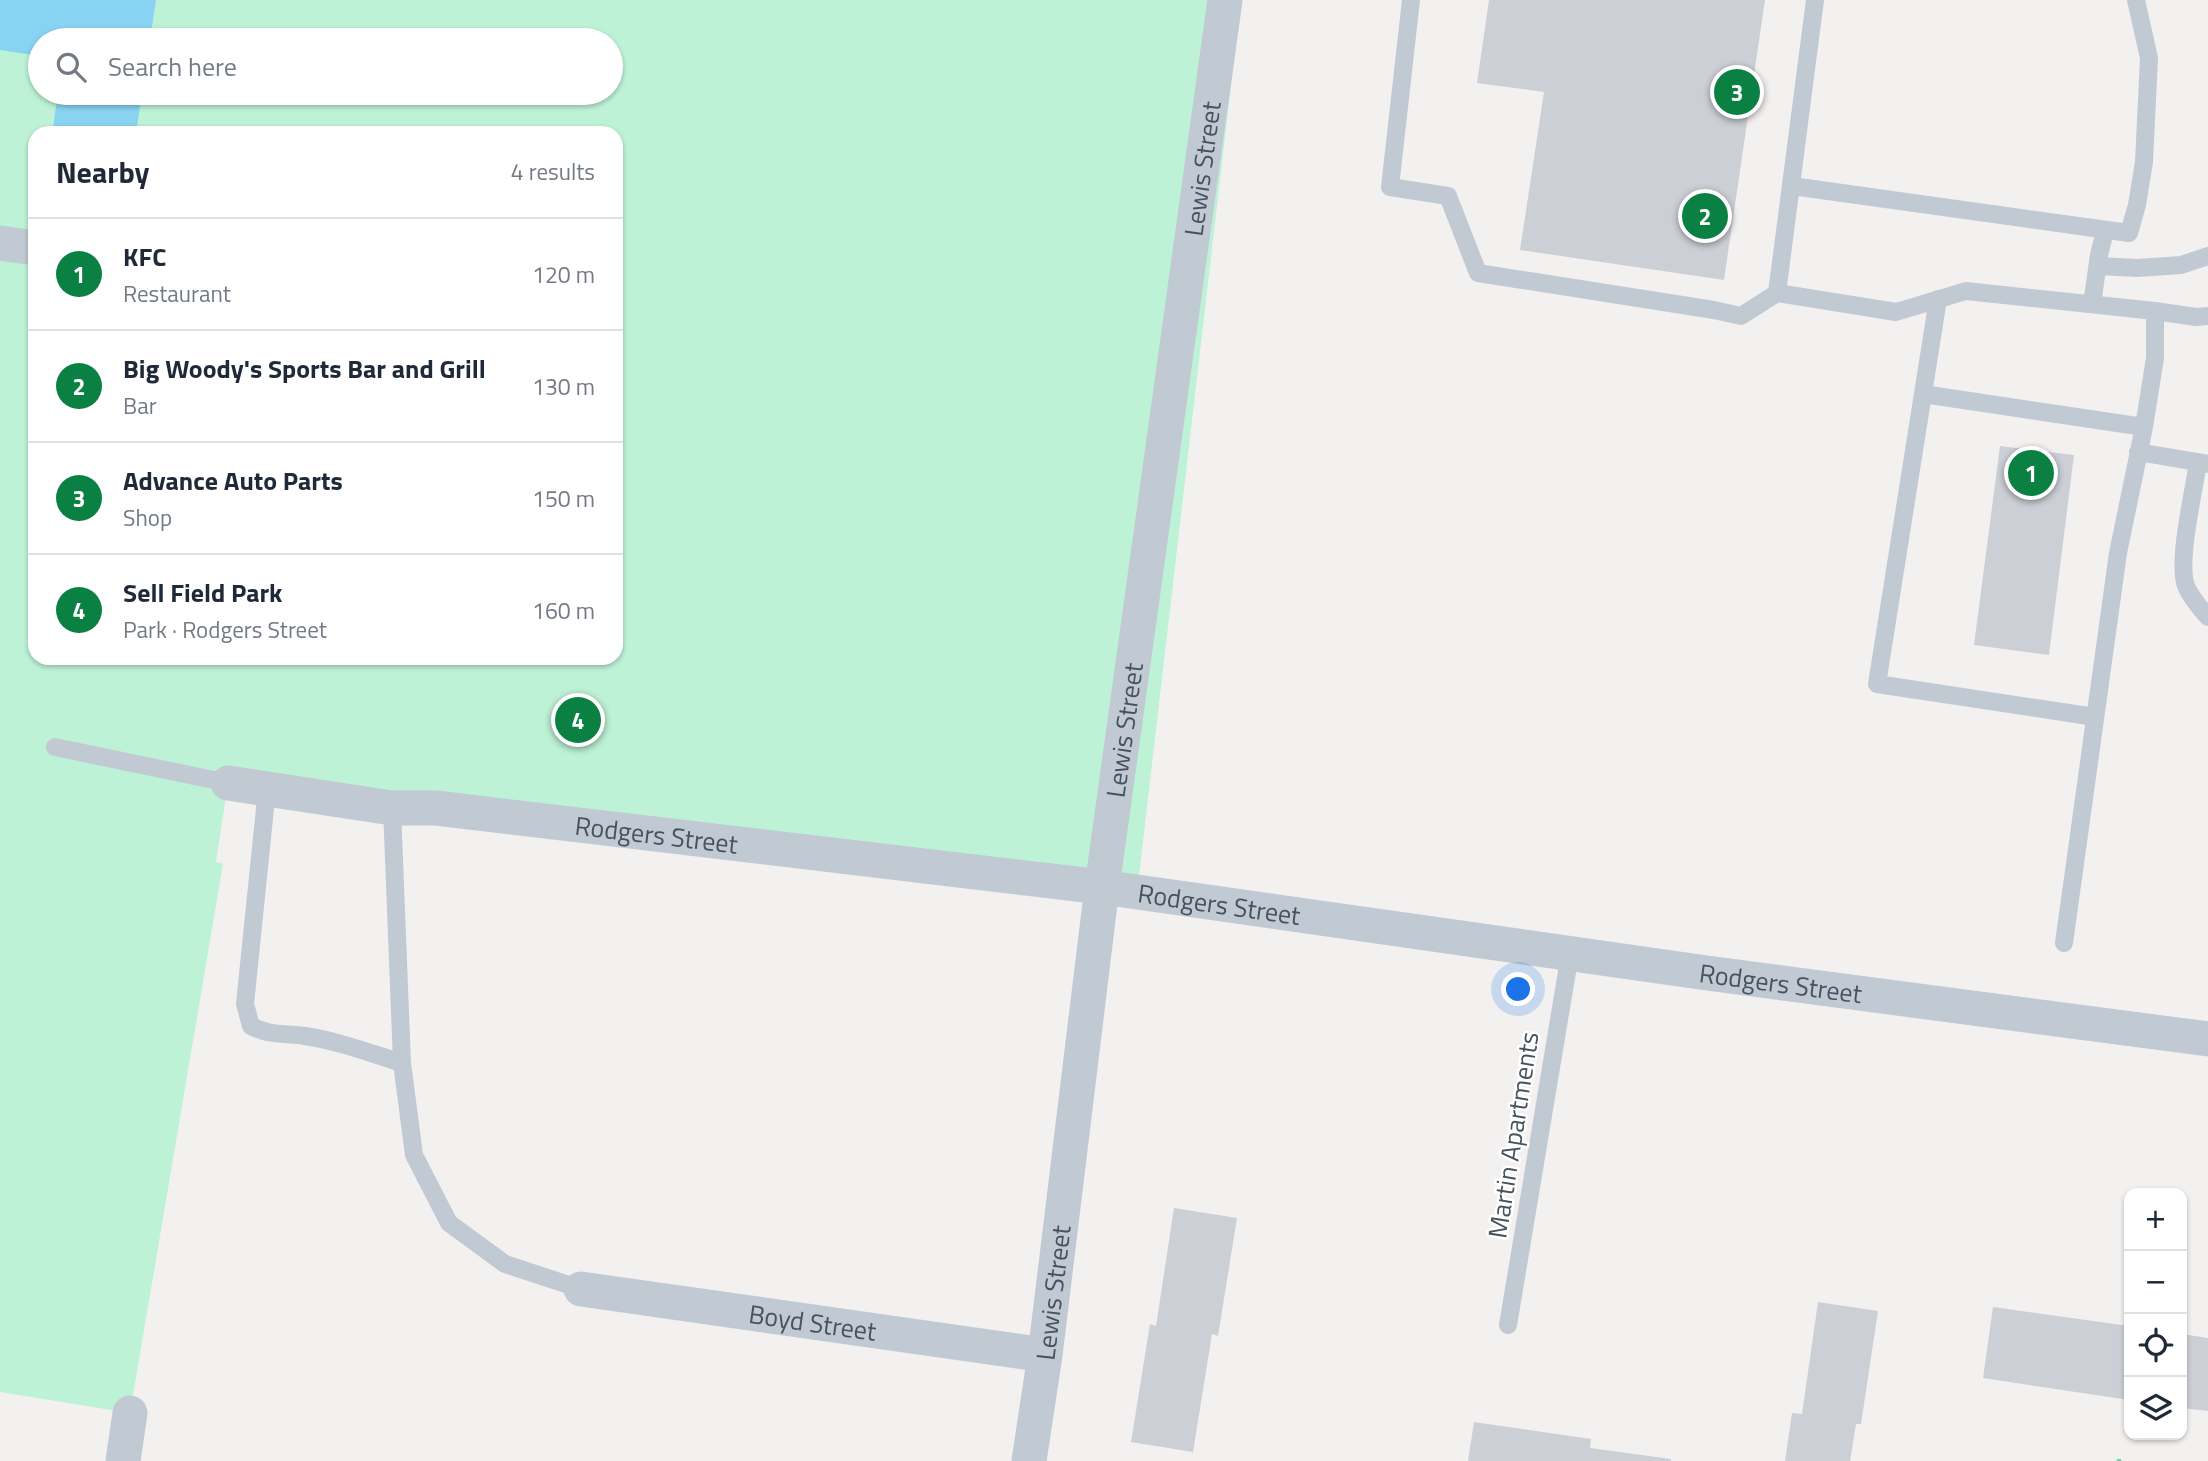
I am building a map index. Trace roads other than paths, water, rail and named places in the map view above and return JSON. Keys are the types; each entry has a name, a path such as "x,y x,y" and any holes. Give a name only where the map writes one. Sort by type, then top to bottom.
{"street":[{"name":"Lewis Street","path":"1029,1461 1045,1355 1102,887 1225,0"},
{"path":"0,243 28,247"},
{"name":"Rodgers Street","path":"228,783 392,808 436,807 1102,887 1570,954 2208,1039"},
{"name":"Boyd Street","path":"581,1289 1045,1355"},
{"path":"123,1461 130,1413"}],"lane":[{"path":"1411,0 1390,187 1448,196 1478,273 1741,316 1777,293 1896,312 1966,291 2196,317 2208,316"},
{"path":"1777,293 1815,0"},
{"path":"1792,186 2129,233 2144,162 2149,58 2136,0"},
{"path":"2092,304 2105,231"},
{"path":"2098,266 2137,268 2181,265 2208,256"},
{"path":"1938,299 1877,684 2095,717"},
{"path":"2064,943 2118,554 2155,358 2155,311"},
{"path":"1923,394 2144,427"},
{"path":"2138,452 2203,463 2184,565 2186,585 2198,607 2208,617"},
{"path":"55,747 228,783"},
{"path":"267,789 245,1004 251,1026 264,1033 305,1036 349,1046 402,1063"},
{"path":"392,808 402,1063 414,1155 449,1223 505,1264 581,1289"},
{"name":"Martin Apartments","path":"1508,1325 1570,954"}],"water":[{"path":"0,0 156,0 152,28 28,28 28,54 0,50"},
{"path":"56,105 140,105 137,126 53,126"}],"place":[{"name":"Advance Auto Parts","path":"1737,92"},
{"name":"Big Woody's Sports Bar and Grill","path":"1705,216"},
{"name":"KFC","path":"2031,473"},
{"name":"Sell Field Park","path":"578,720"}]}
